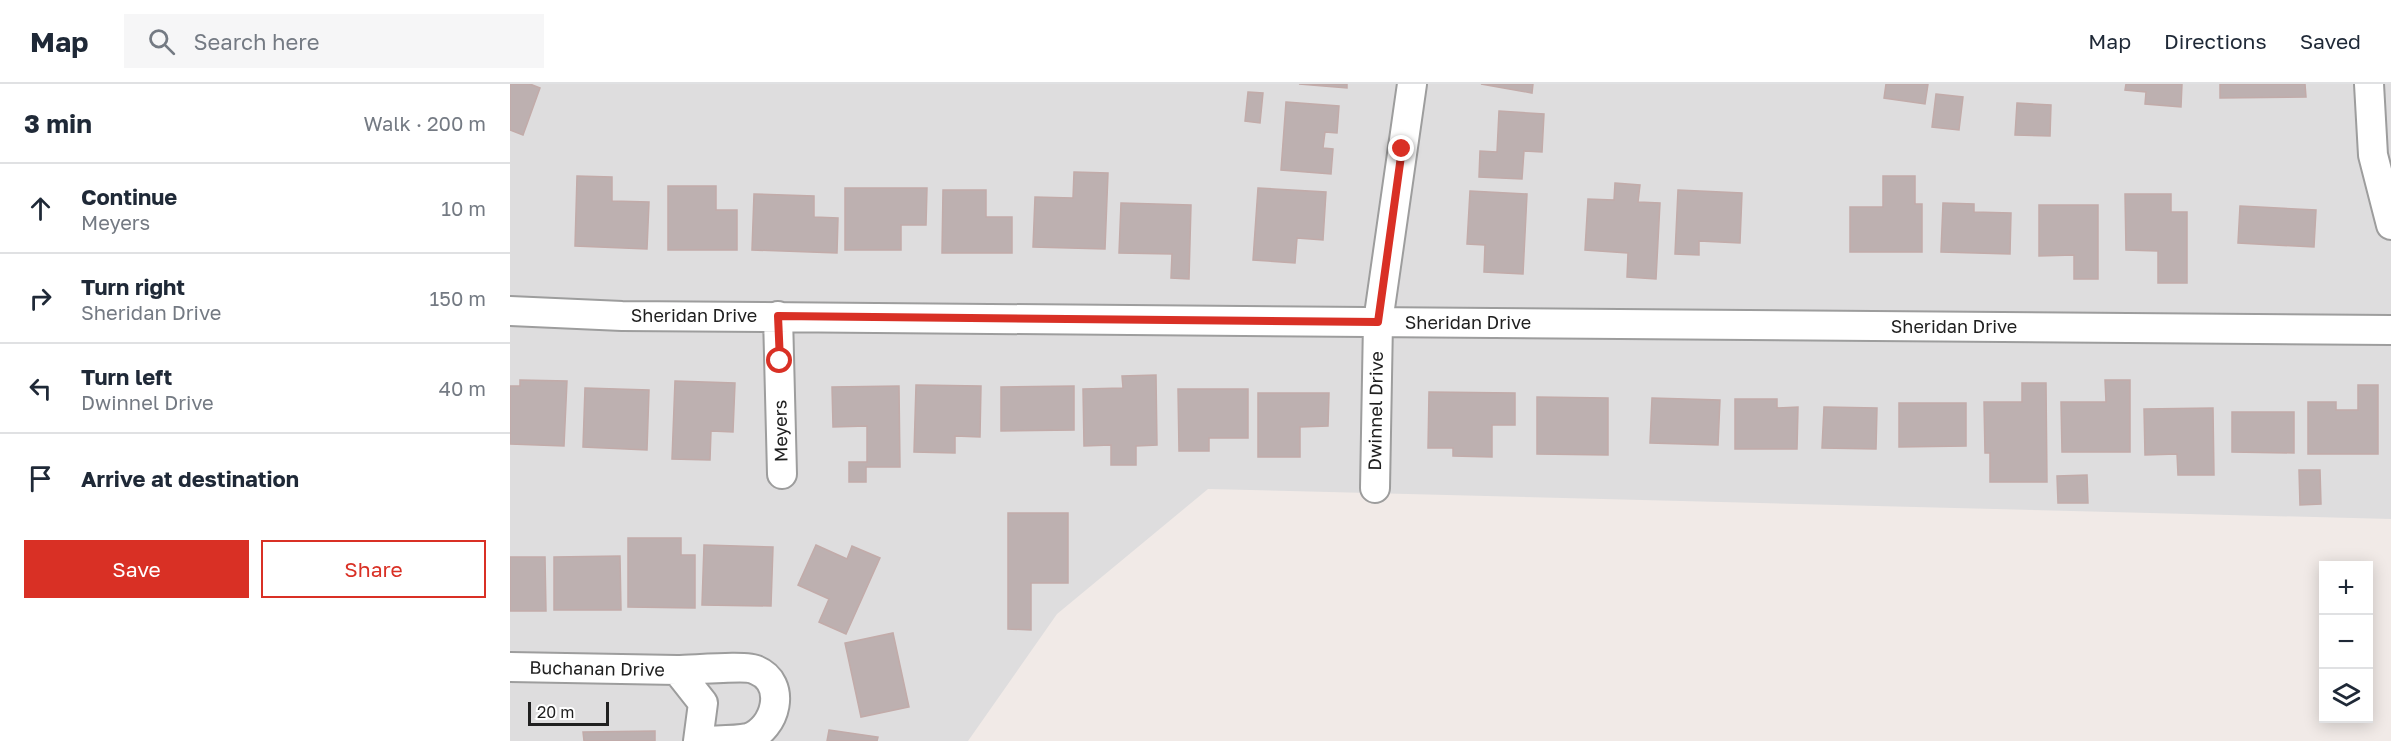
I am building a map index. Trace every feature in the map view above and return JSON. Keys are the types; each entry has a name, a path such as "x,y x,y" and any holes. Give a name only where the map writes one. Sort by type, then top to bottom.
{"street":[{"name":"Dwinnel Drive","path":"1375,488 1378,322 1412,84"},
{"path":"2369,84 2373,155 2391,225"},
{"name":"Sheridan Drive","path":"510,311 622,316 2391,330"},
{"name":"Meyers","path":"778,316 782,474"},
{"name":"Buchanan Drive","path":"510,667 677,670 703,703 699,741"},
{"path":"677,670 754,668 769,677 777,691 774,711 763,728 748,738 699,741"}],"shaded area":[{"path":"510,84 2391,84 2391,519 1208,489 1057,614 968,741 510,741"}],"building":[{"path":"510,84 530,84 540,88 523,135 510,130"},
{"path":"1299,84 1347,84 1347,88"},
{"path":"1481,84 1533,84 1532,93"},
{"path":"1886,84 1928,84 1925,104 1884,98"},
{"path":"2126,84 2182,84 2181,107 2145,104 2146,92 2125,90"},
{"path":"2220,84 2305,84 2306,97 2220,98"},
{"path":"1248,92 1263,93 1260,123 1245,121"},
{"path":"1936,94 1963,97 1959,130 1932,127"},
{"path":"1286,102 1339,106 1337,133 1325,132 1323,148 1333,149 1331,174 1281,170"},
{"path":"2017,103 2051,105 2050,136 2015,135"},
{"path":"1499,111 1544,114 1542,152 1524,151 1522,179 1479,177 1480,151 1497,152"},
{"path":"1074,172 1108,173 1105,249 1033,247 1035,197 1073,198"},
{"path":"577,176 612,177 612,201 649,202 647,249 575,246"},
{"path":"1883,176 1915,176 1915,204 1922,204 1922,252 1850,252 1850,207 1883,207"},
{"path":"1615,183 1640,185 1638,202 1660,203 1656,279 1627,277 1628,253 1585,250 1588,199 1614,200"},
{"path":"668,186 716,186 716,210 737,210 737,250 668,250"},
{"path":"845,188 927,188 926,225 901,225 901,250 845,250"},
{"path":"1258,188 1326,192 1323,240 1297,238 1295,263 1253,260"},
{"path":"943,190 986,190 986,217 1012,217 1012,253 942,253"},
{"path":"1678,190 1742,193 1740,243 1699,241 1699,255 1675,254"},
{"path":"1470,191 1527,194 1523,274 1484,272 1485,245 1467,244"},
{"path":"754,194 814,196 814,217 838,218 837,253 752,250"},
{"path":"2125,194 2171,194 2171,212 2187,212 2187,283 2158,283 2158,251 2126,250"},
{"path":"1121,203 1191,205 1189,279 1171,278 1172,254 1119,253"},
{"path":"1943,203 1974,204 1974,212 2011,213 2010,254 1941,252"},
{"path":"2039,205 2098,205 2098,279 2074,279 2074,255 2039,256"},
{"path":"2240,206 2316,210 2314,247 2238,243"},
{"path":"1156,375 1157,445 1136,446 1136,465 1111,465 1111,445 1084,446 1083,389 1123,388 1122,376"},
{"path":"520,380 567,381 564,446 510,444 510,386 520,386"},
{"path":"2105,380 2130,380 2130,452 2062,452 2061,402 2106,402"},
{"path":"675,381 735,383 733,432 711,431 710,460 672,459"},
{"path":"2022,383 2046,383 2047,482 1990,482 1990,453 1985,453 1984,402 2022,402"},
{"path":"916,385 981,386 980,437 955,436 955,453 914,452"},
{"path":"2358,385 2378,385 2378,454 2308,454 2308,402 2336,402 2336,410 2358,410"},
{"path":"899,386 900,467 866,467 866,482 849,482 849,462 867,462 867,426 833,427 832,387"},
{"path":"1074,386 1074,430 1001,431 1001,387"},
{"path":"585,388 649,390 647,450 583,447"},
{"path":"1178,389 1248,389 1248,438 1209,438 1209,451 1179,451"},
{"path":"1429,392 1515,393 1515,425 1492,425 1492,457 1453,456 1453,448 1428,448"},
{"path":"1258,393 1329,393 1328,426 1300,427 1300,457 1258,457"},
{"path":"1537,397 1608,398 1608,455 1537,454"},
{"path":"1652,398 1720,400 1718,445 1650,443"},
{"path":"1735,399 1777,399 1777,408 1798,407 1797,449 1735,449"},
{"path":"1899,403 1966,403 1966,446 1899,447"},
{"path":"1824,407 1877,408 1876,449 1822,448"},
{"path":"2213,408 2214,475 2178,475 2177,454 2145,455 2144,409"},
{"path":"2232,412 2294,412 2294,453 2232,452"},
{"path":"2299,470 2320,470 2321,504 2300,505"},
{"path":"2087,475 2088,503 2058,503 2057,476"},
{"path":"1008,513 1068,513 1068,583 1031,583 1031,630 1008,629"},
{"path":"628,538 681,538 681,555 695,555 695,608 628,607"},
{"path":"704,545 773,547 771,606 702,605"},
{"path":"816,545 847,559 852,546 880,558 846,634 819,622 829,599 798,585"},
{"path":"620,556 621,610 554,610 554,557"},
{"path":"510,557 545,557 546,611 510,611"},
{"path":"893,633 909,707 861,717 845,643"},
{"path":"829,730 878,737 877,741 827,741"},
{"path":"655,731 655,741 584,741 583,732"}],"route":[{"path":"780,361 778,316 1378,322 1402,149"}]}
